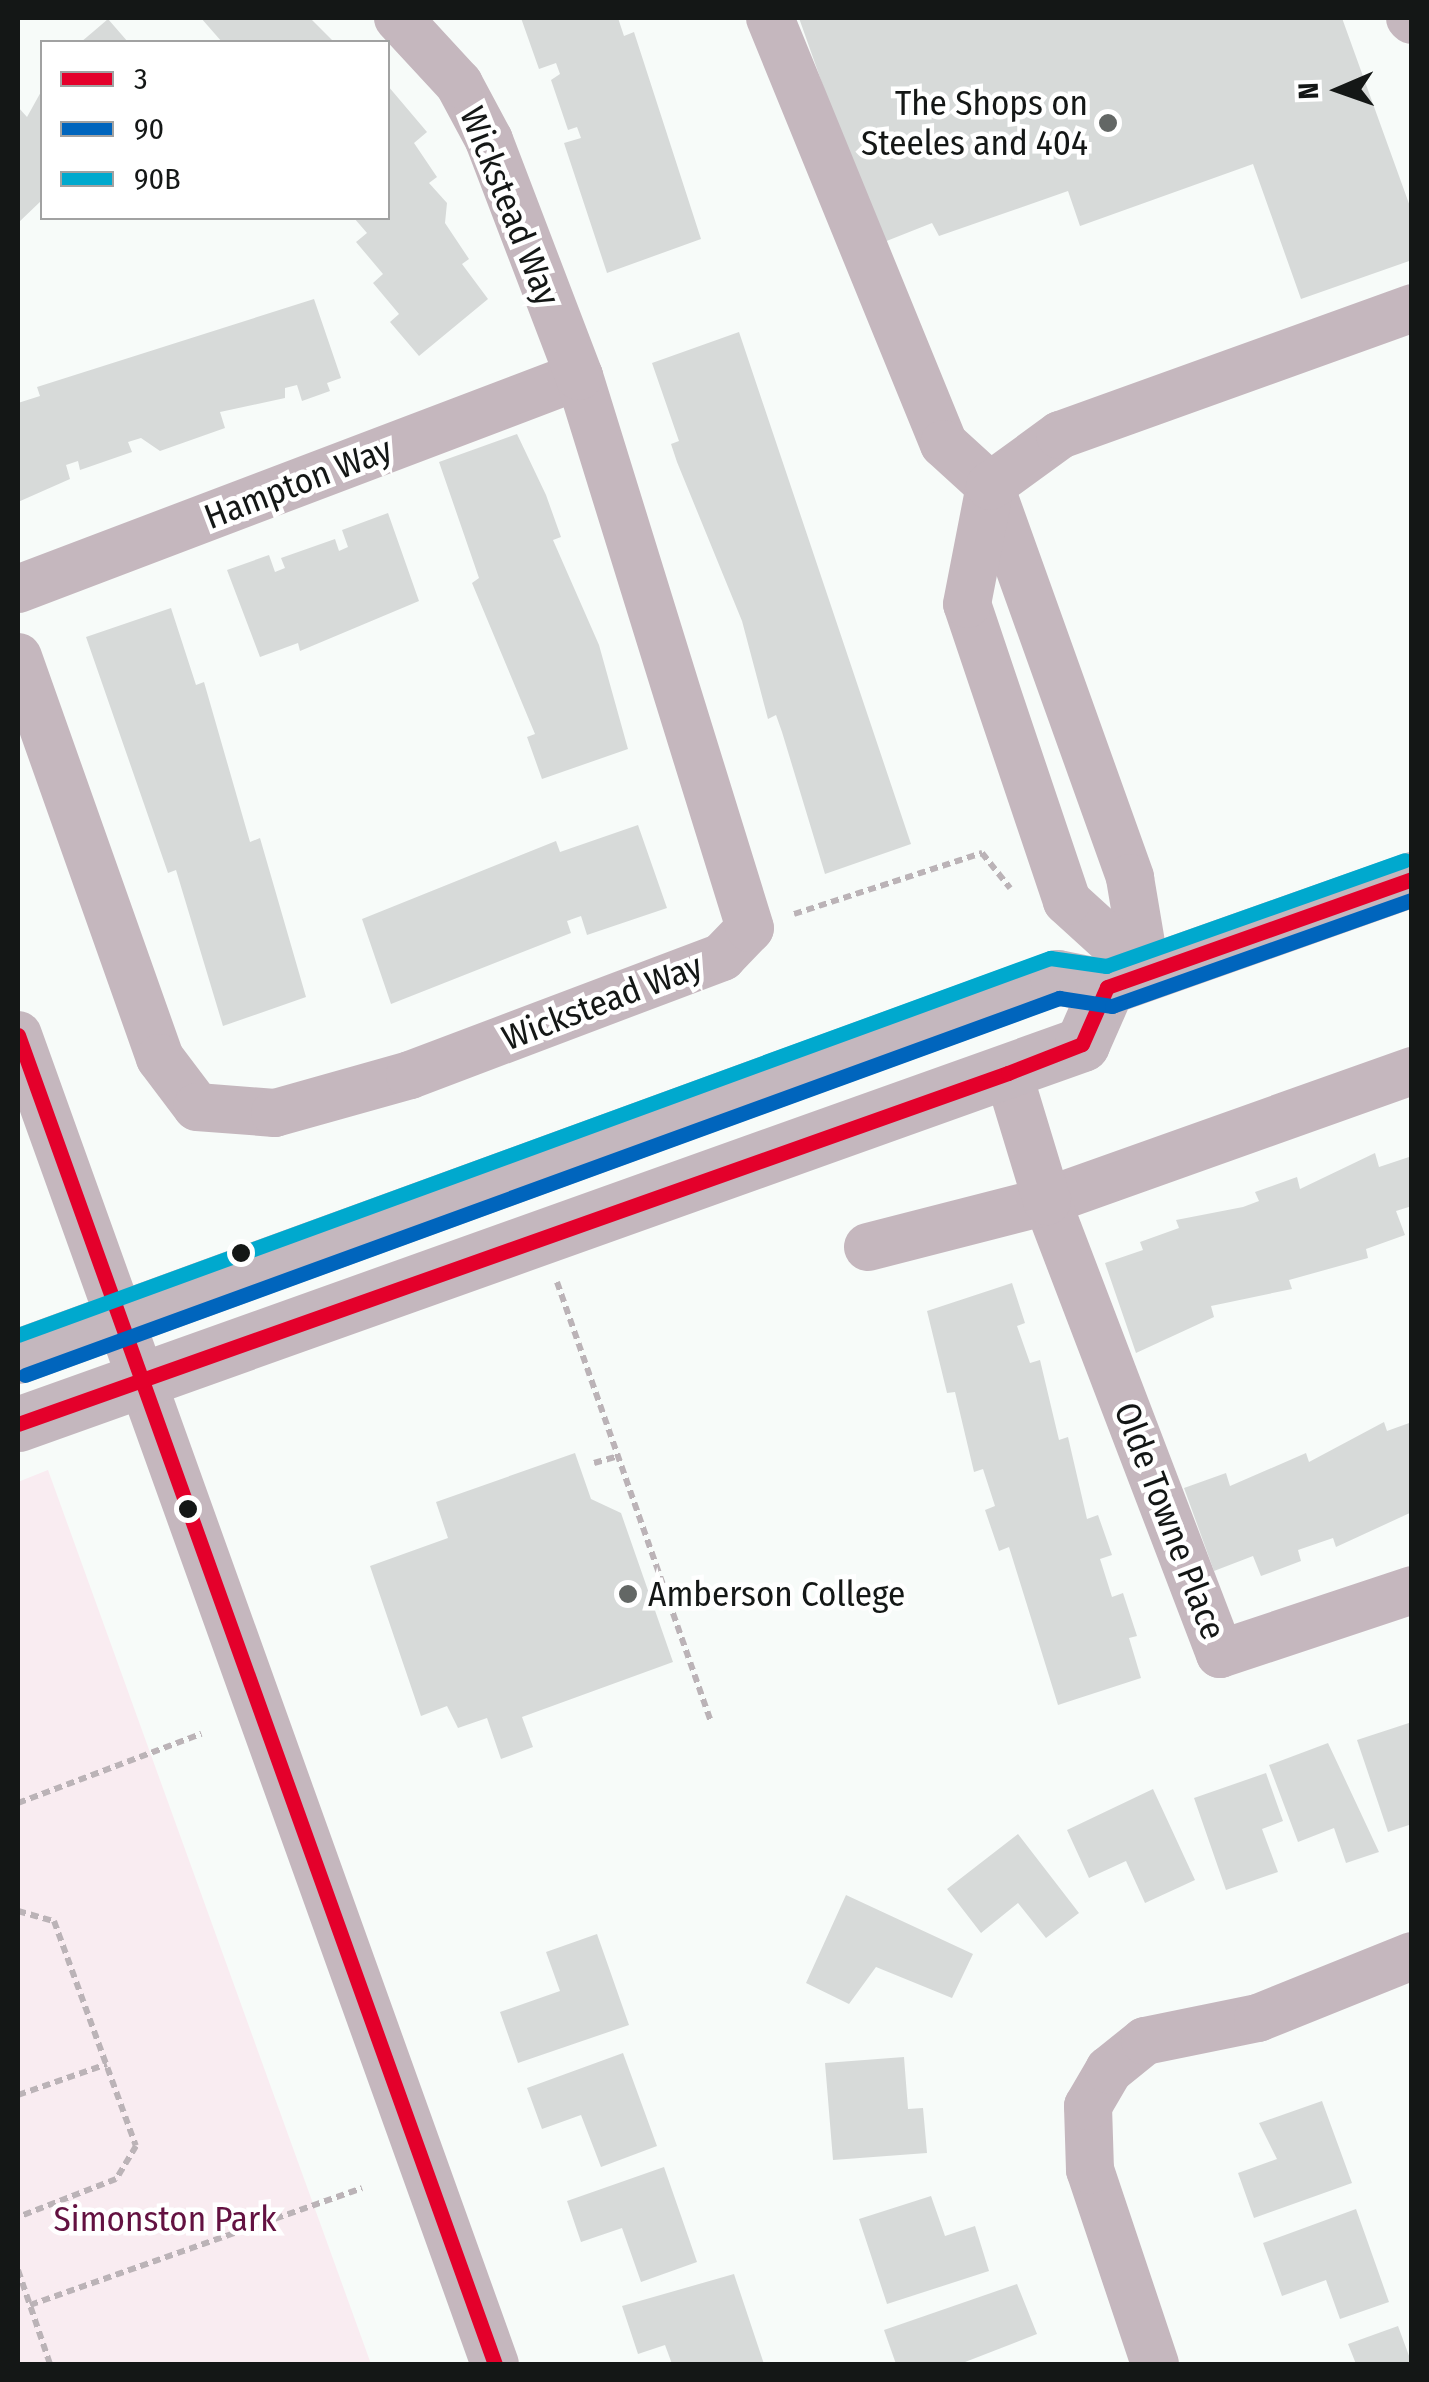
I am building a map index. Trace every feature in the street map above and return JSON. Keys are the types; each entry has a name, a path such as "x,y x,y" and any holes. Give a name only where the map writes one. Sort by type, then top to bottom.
{"main road":[{"path":"18,1356 120,1324 1057,977 1126,980 1412,880"},
{"path":"18,1424 144,1385 1082,1044 1126,980"}],"street":[{"name":"Wickstead Way","path":"18,657 160,1058 197,1108 275,1113 410,1075 722,956 750,928 578,376 489,140 459,84 398,18"},
{"path":"770,18 944,444 990,486 1130,878 1126,980"},
{"path":"1126,980 1068,901 967,604 990,486 1060,435 1412,308"},
{"name":"Hampton Way","path":"18,589 578,376"},
{"path":"18,1035 495,2364"},
{"path":"868,1247 1047,1201 1412,1071"},
{"name":"Olde Towne Place","path":"1008,1073 1047,1201 1220,1654 1412,1590"},
{"path":"1155,2364 1090,2170 1088,2106 1109,2070 1144,2041 1258,2018 1412,1956"}],"path":[{"path":"750,928 982,853 1018,898"},
{"path":"554,1272 710,1720"},
{"path":"594,1463 620,1456"},
{"path":"18,1803 200,1734"},
{"path":"18,1910 54,1921 136,2146 131,2167 18,2217"},
{"path":"18,2095 107,2064"},
{"path":"30,2306 362,2188"},
{"path":"18,2270 50,2364"}],"green space":[{"name":"Simonston Park","path":"48,1470 371,2364 18,2364 18,1482"}],"building":[{"path":"201,18 310,18 332,40 220,40"},
{"path":"521,18 618,18 624,36 634,32 701,239 607,273 564,143 581,138 577,127 568,130 551,80 560,74 556,63 539,69"},
{"name":"The Shops on Steeles and 404","path":"799,18 1342,18 1412,212 1412,260 1301,299 1253,164 1080,226 1068,191 939,236 932,223 879,244"},
{"path":"108,19 126,40 83,40"},
{"path":"390,88 427,132 414,143 437,177 429,183 447,203 445,223 469,259 462,264 488,299 419,356 390,322 399,314 373,283 383,274 356,242 367,233 356,220 390,220"},
{"path":"40,94 40,202 18,223 18,107 27,117"},
{"path":"314,299 341,378 327,383 330,391 302,401 297,385 285,388 285,398 220,412 225,428 160,451 141,438 128,442 132,452 80,470 78,461 66,465 70,479 18,502 18,403 40,396 37,387"},
{"path":"739,332 911,844 825,874 776,715 768,719 742,621 677,462 671,444 679,441 652,363"},
{"path":"517,434 561,537 553,540 599,645 628,749 542,779 527,737 535,734 472,583 479,578 439,462"},
{"path":"388,513 419,601 300,651 298,643 260,657 227,570 269,555 275,572 285,568 281,558 335,539 339,551 348,547 342,530"},
{"path":"171,608 196,685 204,682 250,842 260,838 306,997 223,1026 176,870 168,873 86,637"},
{"path":"638,825 667,908 587,935 581,916 567,921 571,933 391,1004 362,919 556,841 560,852"},
{"path":"1375,1153 1379,1167 1412,1156 1412,1206 1396,1211 1405,1235 1366,1249 1368,1258 1289,1280 1292,1289 1211,1306 1214,1317 1136,1353 1105,1263 1143,1250 1140,1242 1179,1228 1176,1220 1243,1207 1259,1201 1255,1192 1297,1177 1300,1189"},
{"path":"1012,1283 1025,1323 1017,1326 1030,1363 1040,1360 1059,1440 1068,1437 1087,1519 1098,1515 1112,1555 1100,1559 1112,1597 1123,1593 1137,1636 1129,1638 1141,1678 1058,1705 1009,1547 999,1551 985,1510 995,1506 983,1469 974,1472 955,1392 947,1393 927,1311"},
{"path":"1384,1422 1387,1431 1412,1422 1412,1512 1336,1547 1333,1538 1298,1550 1301,1561 1261,1576 1253,1556 1214,1571 1184,1488 1226,1473 1230,1486 1306,1453 1309,1462"},
{"path":"575,1453 591,1499 621,1513 673,1662 522,1717 533,1747 501,1759 487,1718 458,1728 447,1706 421,1716 370,1566 448,1538 436,1502"},
{"path":"1412,1722 1412,1824 1388,1832 1357,1740"},
{"path":"1328,1743 1379,1852 1346,1863 1334,1828 1298,1842 1269,1765"},
{"path":"1266,1773 1283,1821 1262,1829 1278,1872 1226,1890 1194,1798"},
{"path":"1153,1789 1195,1880 1145,1903 1126,1861 1089,1878 1067,1830"},
{"path":"1018,1834 1079,1913 1046,1938 1018,1903 981,1933 947,1889"},
{"path":"846,1895 973,1954 952,1998 876,1967 849,2004 806,1983"},
{"path":"597,1934 629,2025 518,2063 500,2012 560,1991 546,1952"},
{"path":"623,2053 657,2146 601,2167 581,2115 542,2129 527,2088"},
{"path":"904,2057 908,2109 923,2108 927,2153 833,2160 825,2063"},
{"path":"1322,2101 1352,2183 1254,2218 1238,2173 1277,2159 1259,2123"},
{"path":"664,2167 697,2262 641,2282 622,2228 581,2242 567,2201"},
{"path":"931,2196 945,2236 975,2226 989,2271 887,2304 859,2219"},
{"path":"1356,2209 1389,2302 1340,2319 1326,2280 1282,2296 1263,2243"},
{"path":"734,2274 764,2364 672,2364 665,2345 638,2354 622,2306"},
{"path":"1017,2284 1037,2334 960,2364 896,2364 884,2330"},
{"path":"1398,2326 1412,2364 1356,2364 1348,2344"}],"transit line":[{"name":"90B","path":"18,1335 1050,958 1106,966 1405,860"},
{"name":"3","path":"18,1424 1008,1073 1082,1044 1107,987 1412,879"},
{"name":"90","path":"25,1375 1059,998 1112,1006 1412,900"},
{"name":"3","path":"18,1035 495,2364"}],"place":[{"name":"The Shops on Steeles and 404","path":"1108,123"},
{"name":"Amberson College","path":"628,1594"}]}
